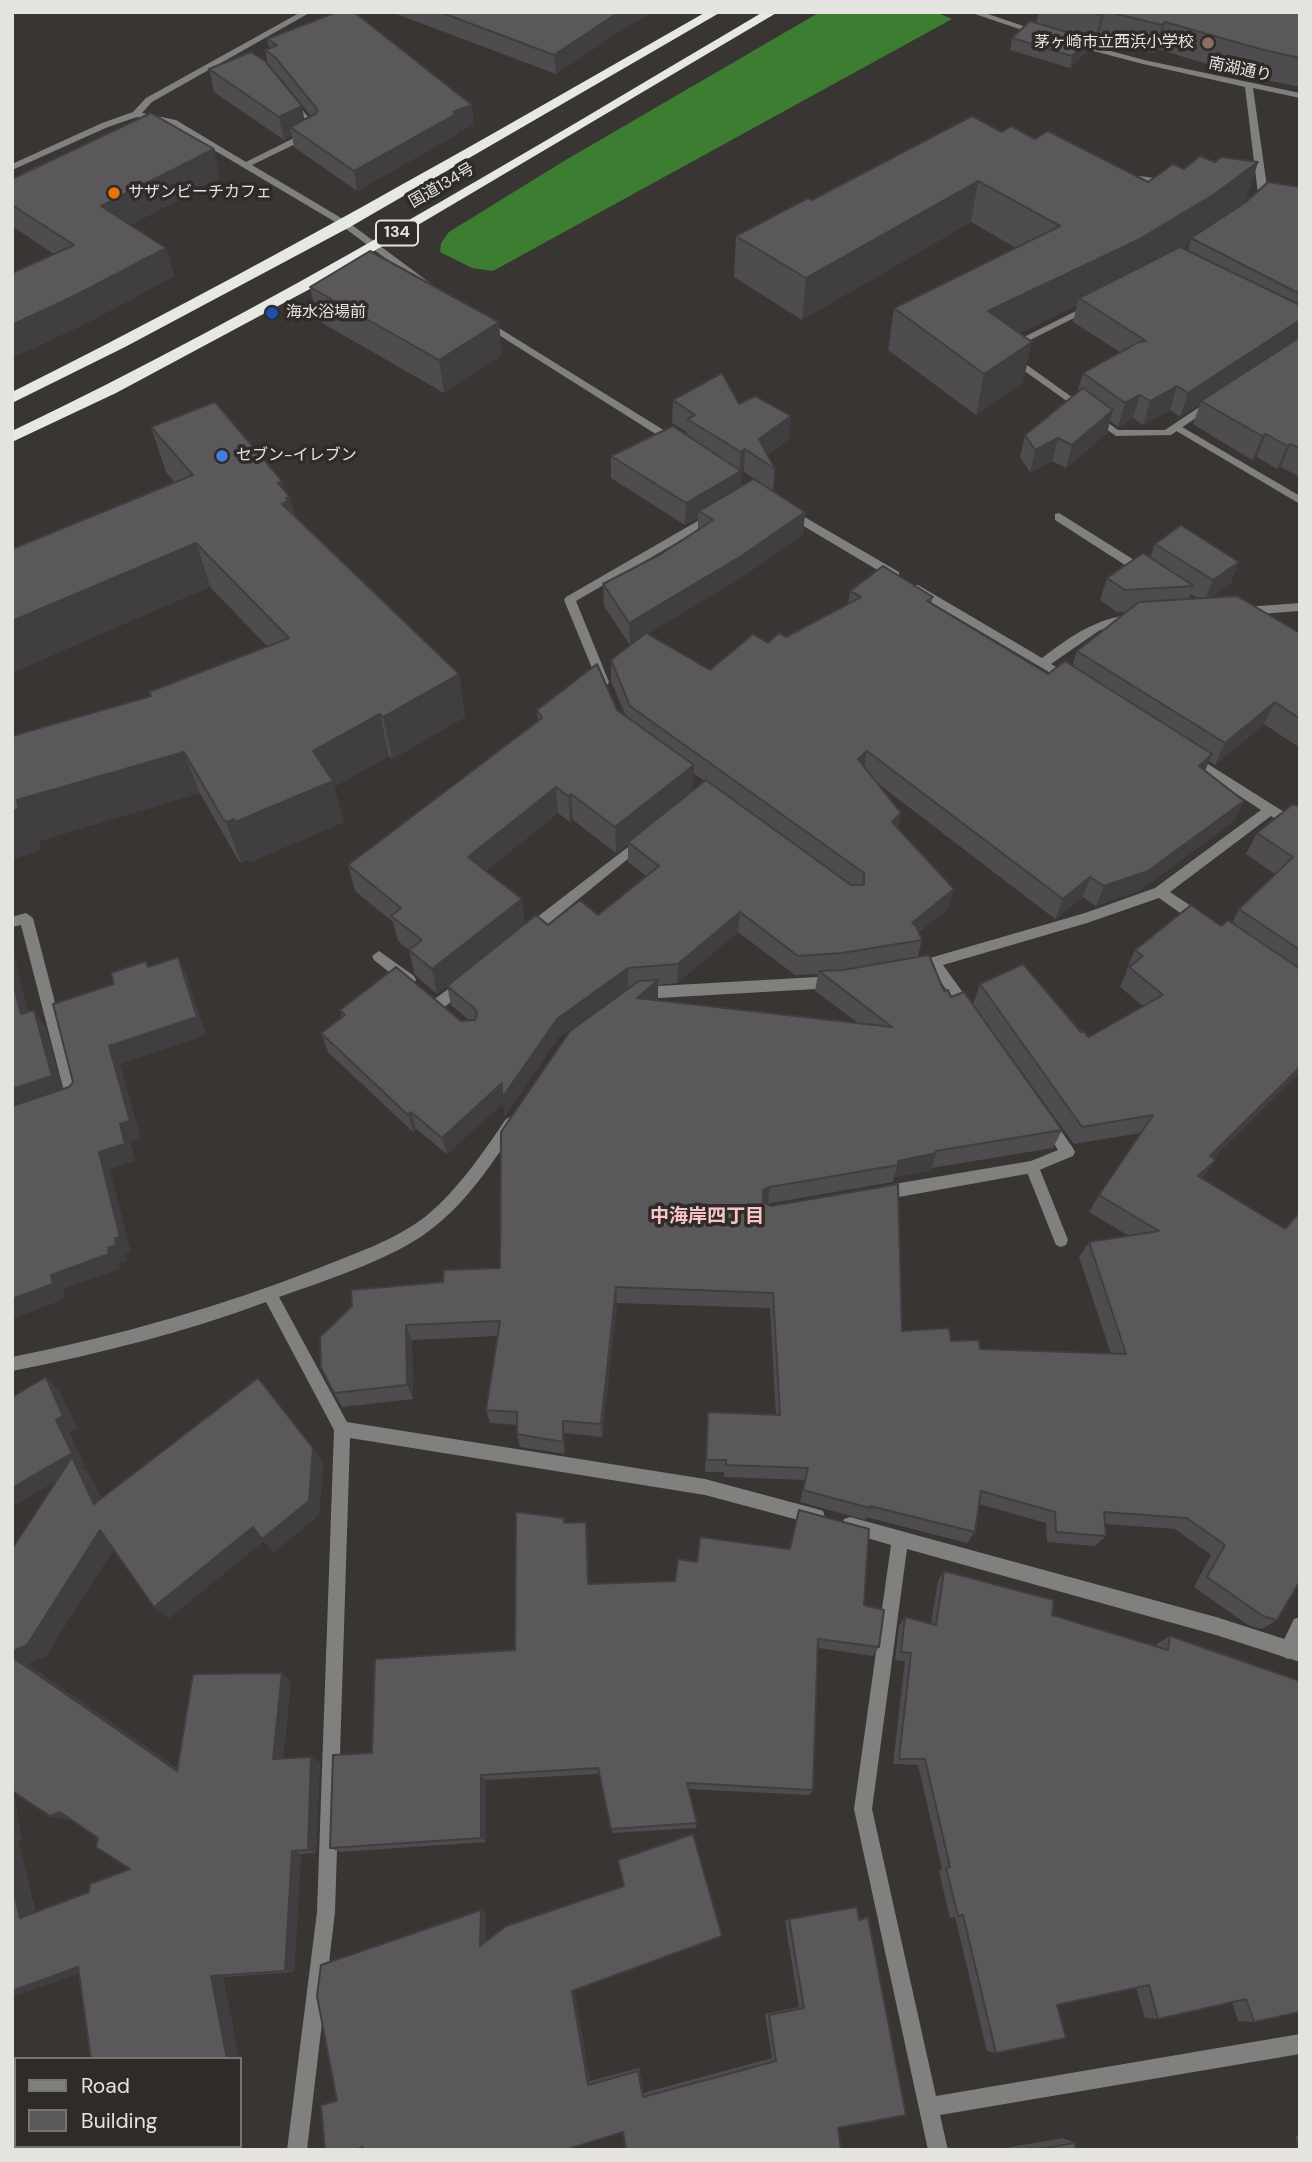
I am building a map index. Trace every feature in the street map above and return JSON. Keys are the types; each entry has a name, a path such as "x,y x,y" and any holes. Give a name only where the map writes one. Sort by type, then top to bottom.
{"highway":[{"name":"国道134号","path":"12,398 345,224 715,12"},
{"name":"国道134号","path":"12,437 156,366 374,246 772,12"}],"street":[{"path":"12,167 136,114 149,100 307,12"},
{"name":"南湖通り","path":"973,12 1143,62 1300,96"},
{"path":"235,52 244,60"},
{"path":"1249,87 1263,194 1252,208"},
{"path":"244,166 315,131 290,101"},
{"path":"136,114 187,128 244,166 345,224 438,293"},
{"path":"1132,178 1185,185"},
{"path":"1250,193 1263,194"},
{"path":"1107,300 1002,350 1116,433 1167,433 1221,398"},
{"path":"473,315 685,448"},
{"path":"1177,427 1300,501"},
{"path":"609,696 570,600 732,505"},
{"path":"779,506 1077,686"},
{"path":"1059,517 1152,577"},
{"path":"1235,612 1300,607"},
{"path":"1043,664 1089,629 1113,619 1140,617"},
{"path":"1180,751 1300,828"},
{"path":"908,969 935,964 1087,918 1160,892 1271,809"},
{"path":"512,945 652,834"},
{"path":"1160,892 1214,929"},
{"path":"12,922 26,918 75,1098 63,1102"},
{"path":"379,956 432,1000 470,979"},
{"path":"935,964 974,1019"},
{"path":"625,1000 635,993 853,979"},
{"path":"861,1197 1032,1167 1068,1152 1037,1107"},
{"path":"12,1364 83,1351 270,1295 384,1249 416,1231 446,1209 489,1156 519,1111"},
{"path":"1032,1167 1061,1240"},
{"path":"270,1295 342,1429 326,1912 297,2150"},
{"path":"342,1429 705,1487 1216,1626 1294,1652 1300,1625"},
{"path":"900,1538 863,1809 938,2150"},
{"path":"928,2106 1300,2044"}],"green space":[{"path":"820,12 935,12 952,19 493,271 472,268 440,252 441,243 449,232 564,161"}],"building":[{"path":"337,12 354,12 472,105 453,112 456,114 354,171 290,127 317,113 317,109 275,57 265,50 277,45 267,39"},
{"path":"440,12 619,12 554,55"},
{"path":"1108,12 1300,12 1300,58 1165,22 1162,25"},
{"path":"1030,21 1089,39 1072,56 1012,38"},
{"path":"251,52 265,61 302,106 279,117 209,69"},
{"path":"151,113 214,149 101,206 166,248 12,325 12,273 74,245 12,205 12,179"},
{"path":"972,116 1002,132 1011,126 1035,139 1048,131 1148,182 1173,164 1184,169 1200,156 1215,162 1221,157 1258,162 1213,195 1138,240 988,311 1032,342 984,374 894,308 1060,226 978,181 806,278 736,236 808,198 812,200"},
{"path":"1268,182 1300,187 1300,294 1191,238 1246,202"},
{"path":"1180,247 1300,305 1300,320 1188,393 1177,386 1150,401 1140,395 1125,403 1083,373 1139,342 1146,341 1079,298"},
{"path":"370,251 499,322 439,360 310,287"},
{"path":"1300,337 1300,448 1290,444 1287,446 1266,434 1262,436 1201,401"},
{"path":"722,373 739,404 755,396 791,416 759,439 775,469 745,449 741,452 687,419 695,415 673,400"},
{"path":"1083,388 1113,410 1072,445 1058,438 1035,450 1025,435"},
{"path":"215,402 282,481 278,483 290,497 286,498 289,501 282,504 459,674 383,717 380,714 313,751 333,781 235,822 234,819 226,822 223,819 184,752 17,800 19,809 12,811 12,736 151,696 149,692 289,638 196,543 12,621 12,549 193,475 151,427"},
{"path":"673,426 741,471 686,503 611,456"},
{"path":"754,479 805,512 743,555 629,623 603,584 661,554 713,520 699,511"},
{"path":"1181,525 1239,562 1213,580 1155,544"},
{"path":"1143,553 1194,586 1125,590 1107,578"},
{"path":"883,566 933,597 927,601 1048,674 1065,661 1212,754 1199,766 1244,801 1148,871 1104,886 1090,877 1063,899 867,751 858,759 901,813 892,822 954,889 912,923 922,940 842,953 798,956 740,912 678,964 628,968 557,1019 502,1098 502,1083 442,1138 411,1112 408,1115 321,1033 345,1015 340,1010 396,967 461,1021 475,1020 477,1013 474,1008 447,986 536,915 548,925 580,900 598,915 659,866 628,842 706,780 851,885 864,885 864,873 630,706 611,660 646,633 710,670 753,634 768,643 779,633 786,637 861,597 850,591"},
{"path":"1237,596 1298,632 1300,630 1300,719 1275,702 1225,743 1077,651 1139,602"},
{"path":"597,664 617,710 694,765 615,827 571,794 568,796 556,787 468,857 522,899 432,969 409,950 422,940 391,916 401,908 348,865 542,718 537,710"},
{"path":"1293,804 1300,807 1300,950 1239,909 1293,857 1257,833"},
{"path":"1191,905 1221,926 1228,920 1300,969 1300,1067 1210,1156 1216,1160 1198,1176 1285,1229 1300,1212 1300,1581 1277,1620 1263,1616 1207,1577 1225,1545 1187,1518 1104,1512 1106,1536 1056,1532 1055,1512 981,1491 975,1532 803,1490 808,1468 726,1465 726,1460 706,1460 708,1412 780,1415 773,1293 616,1287 601,1424 563,1421 563,1442 517,1434 517,1412 486,1410 500,1321 406,1325 407,1385 334,1393 321,1368 320,1337 352,1306 351,1290 443,1282 444,1270 500,1268 501,1132 570,1031 639,981 658,980 637,998 892,1027 819,971 843,970 929,955 944,991 948,990 951,997 964,992 1062,1130 936,1151 898,1161 898,1165 770,1187 763,1190 763,1202 771,1206 898,1184 902,1331 949,1328 951,1341 979,1340 980,1349 1126,1354 1089,1242 1159,1231 1099,1195 1153,1115 1082,1127 980,984 1023,964 1081,1032 1089,1037 1163,995 1129,967 1143,956 1135,950"},
{"path":"178,957 197,1017 109,1046 130,1121 120,1124 125,1144 99,1152 120,1237 115,1238 116,1245 108,1248 109,1254 51,1275 53,1284 12,1299 12,1106 69,1087 73,1082 53,1004 114,984 111,973 146,961 148,967"},
{"path":"12,978 21,1014 34,1010 52,1076 12,1089"},
{"path":"46,1377 63,1416 56,1420 72,1453 12,1488 12,1397"},
{"path":"258,1378 313,1448 309,1501 262,1539 253,1527 154,1607 100,1530 27,1645 12,1652 12,1549 72,1457 94,1504"},
{"path":"799,1510 869,1529 864,1605 884,1610 879,1647 818,1639 813,1790 687,1783 697,1823 611,1829 598,1768 481,1775 481,1838 330,1848 333,1755 372,1753 375,1659 515,1650 516,1512 564,1518 564,1523 586,1522 588,1584 675,1581 678,1559 697,1562 700,1537 790,1549"},
{"path":"944,1571 1054,1600 1052,1615 1168,1650 1170,1636 1300,1681 1300,2012 1254,2022 1246,1999 1158,2019 1149,1985 1057,2005 1066,2038 996,2053 963,1915 958,1916 946,1868 950,1867 925,1759 899,1759 911,1653 901,1652 905,1617 936,1625"},
{"path":"12,1657 177,1771 193,1674 282,1673 273,1759 311,1757 308,1850 292,1851 285,1971 211,1976 227,2057 91,2057 78,1967 12,1991 12,1884 20,1918 89,1892 90,1884 130,1869 96,1847 98,1838 60,1812 50,1816 12,1791"},
{"path":"693,1834 722,1936 572,1991 588,2085 638,2071 643,2097 776,2061 769,2015 804,2008 789,1919 857,1907 859,1920 868,1917 906,2115 838,2128 841,2150 626,2150 623,2132 565,2150 364,2150 363,2147 355,2150 325,2150 321,2105 337,2101 317,1996 321,1965 481,1910 480,1946 506,1926 624,1886 618,1860"},
{"path":"1075,2143 1076,2150 1034,2150"},
{"path":"28,2148 224,2150 28,2150"}],"place":[{"name":"茅ヶ崎市立西浜小学校","path":"1208,43"},
{"name":"サザンビーチカフェ","path":"114,193"},
{"name":"海水浴場前","path":"272,313"},
{"name":"セブン-イレブン","path":"222,456"}],"district":[{"name":"中海岸四丁目","path":"707,1217"}]}
